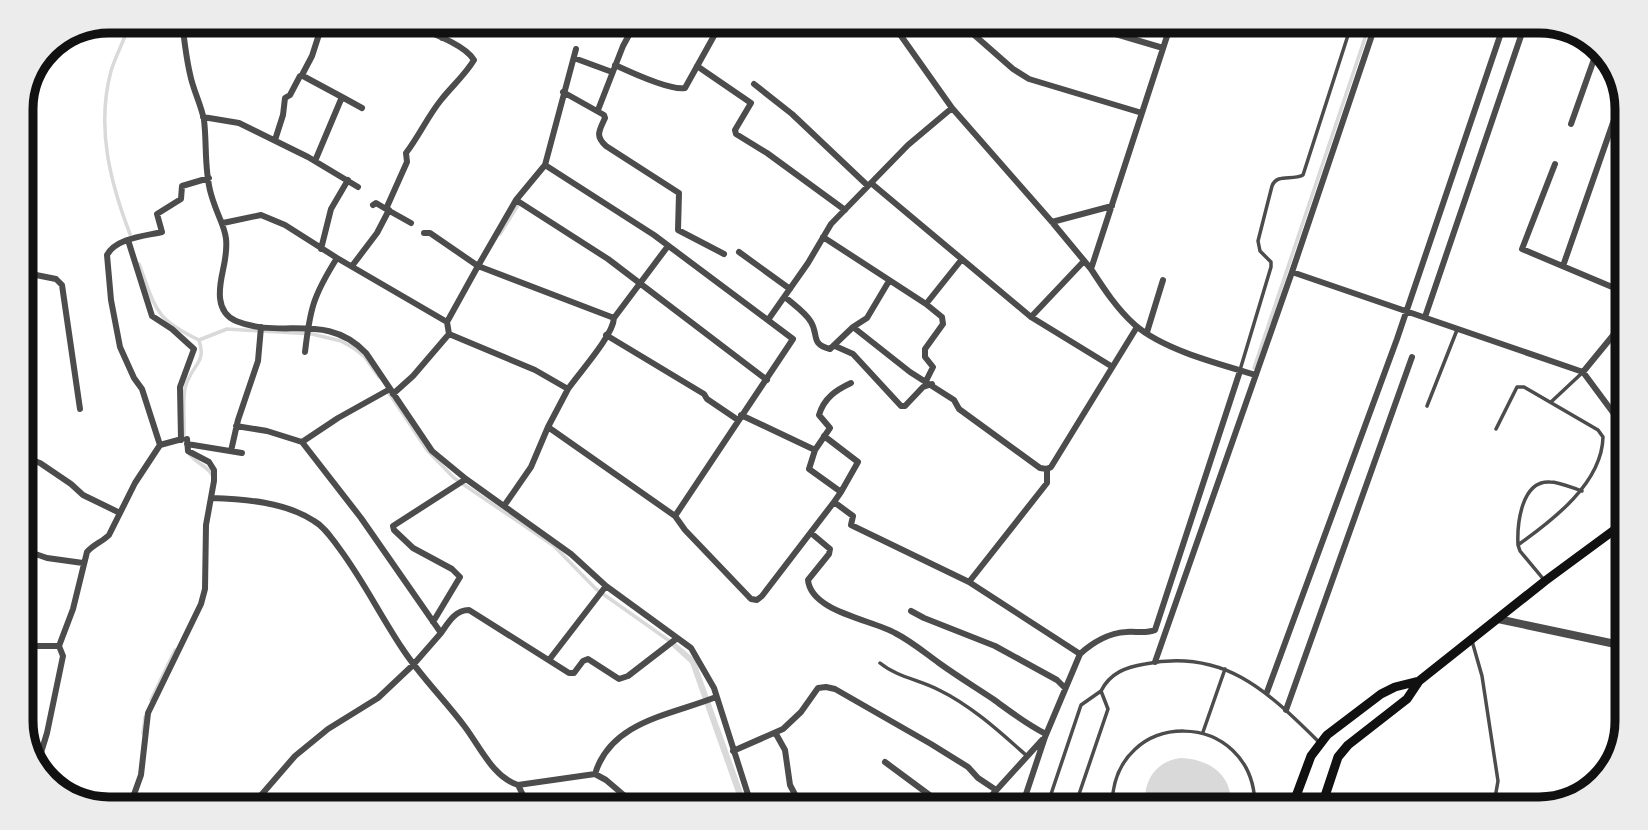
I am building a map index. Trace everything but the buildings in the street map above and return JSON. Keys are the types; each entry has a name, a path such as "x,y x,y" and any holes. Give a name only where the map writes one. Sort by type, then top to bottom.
{"main road":[{"path":"1325,797 1338,757 1348,744 1407,699 1419,681 1615,529"},
{"path":"1296,797 1311,756 1327,735 1381,694 1419,681"}],"street":[{"path":"184,33 190,75 204,117 211,193 223,223 228,252 219,295 221,305 234,321 261,327 344,334 356,342 432,451 462,482 504,506 571,554 603,590 691,648 714,698 749,797"},
{"path":"275,140 283,116 285,98 290,95 302,75 319,33"},
{"path":"352,266 377,233 407,162 406,153 439,102 466,73 474,60 470,54 430,33"},
{"path":"442,38 444,33"},
{"path":"598,110 631,33"},
{"path":"574,58 681,89 688,85 716,33"},
{"path":"899,33 953,108 1052,222 1137,327 1186,353 1256,375"},
{"path":"972,33 1013,69 1029,79 1142,113"},
{"path":"1112,33 1163,48"},
{"path":"1091,269 1168,33"},
{"path":"1155,662 1373,33"},
{"path":"1267,692 1406,311 1501,33"},
{"path":"1425,317 1522,33"},
{"path":"449,334 447,322 478,266 516,200 545,165 576,49"},
{"path":"1571,124 1595,58"},
{"path":"697,66 751,103 736,134 767,153 845,210"},
{"path":"302,75 362,108"},
{"path":"754,84 792,114 869,184 1031,317 1111,366"},
{"path":"563,92 598,110 605,118 598,139 678,193 678,230 724,254"},
{"path":"315,161 342,97"},
{"path":"768,320 831,224 908,145 953,108"},
{"path":"204,117 239,123 315,161 358,187"},
{"path":"1563,266 1615,117"},
{"path":"1555,164 1522,248 1615,288"},
{"path":"545,165 668,246 793,339 675,516"},
{"path":"160,445 142,389 120,347 111,300 108,253 128,240 162,232 157,214 181,199 182,186 209,178"},
{"path":"321,248 331,209 348,180"},
{"path":"516,200 608,259 767,380"},
{"path":"373,205 376,203 411,223"},
{"path":"1052,222 1112,206"},
{"path":"223,223 261,215 285,225 447,322"},
{"path":"424,233 430,233 478,266 614,318"},
{"path":"823,237 926,304 944,320 925,349 925,357 933,367 929,383 905,406 901,406 853,354 835,346"},
{"path":"128,240 152,316 172,329 194,349 180,387 185,441 191,454 209,462 214,470 205,541 205,589 201,604 148,713 144,760 133,797"},
{"path":"504,506 531,467 568,389 607,335 614,324 614,318 668,246"},
{"path":"739,252 790,289"},
{"path":"305,352 310,310 319,286 337,258"},
{"path":"926,304 962,259"},
{"path":"1031,317 1084,261"},
{"path":"1292,272 1583,372 1615,416"},
{"path":"33,274 55,279 62,285 80,409"},
{"path":"1147,332 1163,280"},
{"path":"785,297 811,322 814,339 830,349 867,318 889,281"},
{"path":"231,451 236,426 258,360 261,327"},
{"path":"853,327 910,372 954,400 959,409 1043,469 1047,483 969,582"},
{"path":"1043,469 1051,467 1137,327"},
{"path":"1583,372 1615,333"},
{"path":"449,334 535,370 568,389"},
{"path":"302,442 338,418 413,376 449,334"},
{"path":"607,335 739,417 779,431 815,450"},
{"path":"1286,710 1412,357"},
{"path":"1025,797 1045,735 1080,654 1089,646 1125,632 1149,632 1155,629 1240,370"},
{"path":"841,492 809,469 815,450 830,425 819,415 823,405 832,394 851,383"},
{"path":"236,426 267,431 302,442 361,518 440,633"},
{"path":"548,427 675,516 738,587 751,599 757,600 811,533 859,465 824,436"},
{"path":"41,753 63,656 59,646 87,552 109,535 135,483 160,445 185,441 242,453"},
{"path":"33,460 71,484 83,495 120,513"},
{"path":"433,622 460,577 452,569 413,548 393,526 462,482"},
{"path":"211,498 268,503 301,514 327,532 358,575 414,665 463,724 495,770 509,782 518,785 594,774 606,780 626,797"},
{"path":"834,502 850,512 851,525 969,582 1080,654"},
{"path":"811,533 830,549 830,554 808,580 808,584 829,606 848,616 894,632 1022,722 1045,735"},
{"path":"33,553 83,563"},
{"path":"549,660 603,590"},
{"path":"260,797 295,755 328,729 378,698 414,665 455,615 463,610 469,610 572,673 588,659 619,679 628,676 676,639"},
{"path":"911,611 995,646 1057,680 1065,688"},
{"path":"1498,619 1615,644"},
{"path":"33,646 59,646"},
{"path":"733,751 776,734 801,712 818,688 826,687 931,744 968,767 978,778 996,790"},
{"path":"594,774 601,755 631,727 714,698"},
{"path":"776,734 785,750 790,785 796,797"},
{"path":"990,797 1045,735"},
{"path":"885,762 932,797"},
{"path":"518,785 524,797"}],"lane":[{"path":"1240,370 1271,267 1271,262 1260,251 1258,241 1273,181 1279,178 1297,179 1303,175 1349,33"},
{"path":"1427,407 1457,328"},
{"path":"1551,402 1583,372"},
{"path":"1496,429 1517,387 1524,387 1598,430 1603,436 1594,471 1583,491 1518,545"},
{"path":"1545,581 1518,545 1517,523 1523,503 1534,487 1548,481 1583,491"},
{"path":"1472,641 1482,676 1498,780 1495,797"},
{"path":"1050,797 1082,705 1101,691 1112,675 1133,666 1180,661 1225,669 1267,692 1320,743"},
{"path":"880,663 887,669 941,690 993,726 1027,756"},
{"path":"1203,732 1225,669"},
{"path":"1078,797 1108,709 1101,691"},
{"path":"1113,797 1115,780 1124,762 1138,746 1164,733 1177,731 1203,732 1230,747 1240,758 1252,782 1254,797"}],"shaded area":[{"path":"671,639 695,659 744,797 738,797 690,663 667,642"},
{"path":"1180,758 1200,761 1217,770 1228,786 1230,797 1145,797 1152,775 1171,760"}],"waterway":[{"path":"126,33 111,71 105,133 111,174 130,234"},
{"path":"1254,368 1367,33"},
{"path":"500,234 520,202"},
{"path":"139,264 158,310 173,325 199,340 201,347 200,357 186,385 184,435"},
{"path":"199,340 227,329 312,334 341,341 355,349 364,356 379,377"},
{"path":"387,390 427,450 454,478 554,546 596,589 671,642"},
{"path":"188,452 212,475"},
{"path":"151,700 175,650"},
{"path":"143,733 145,717"}]}
